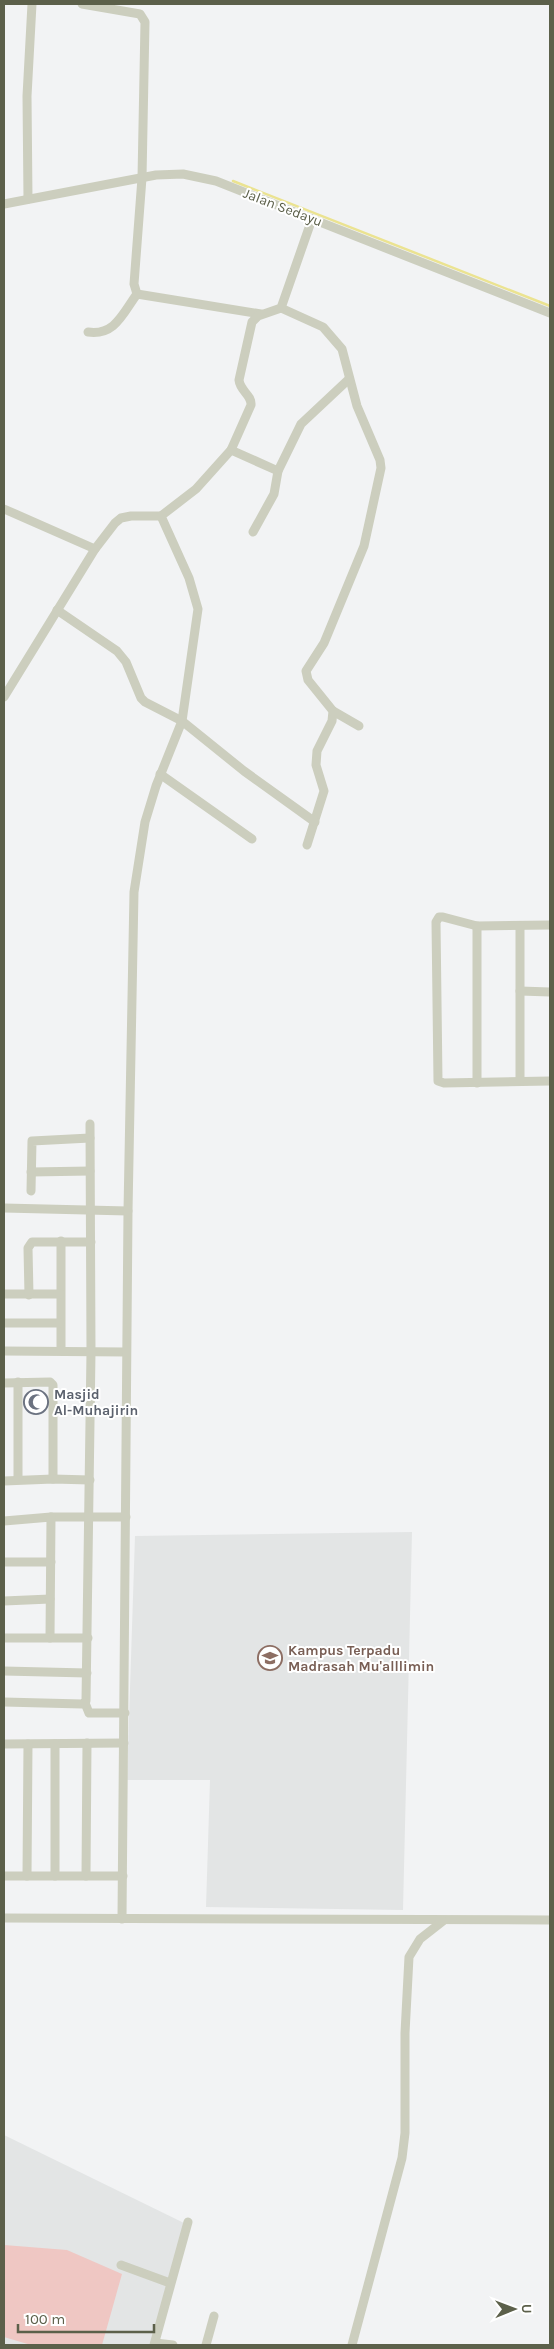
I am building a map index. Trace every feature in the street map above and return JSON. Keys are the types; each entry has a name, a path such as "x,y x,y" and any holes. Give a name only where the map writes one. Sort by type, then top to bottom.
{"street":[{"path":"28,199 27,96 32,4"},
{"path":"82,4 140,14 145,22 142,178 134,284 137,294"},
{"name":"Jalan Sedayu","path":"4,204 170,174 216,181 550,313"},
{"path":"281,308 312,219"},
{"path":"137,294 261,314"},
{"path":"88,332 102,333 112,328 137,294"},
{"path":"4,697 95,549 115,523 121,518 131,516 165,513 196,489 231,450 251,405 250,398 241,386 240,380 252,322 261,314 281,308 323,327 334,337 347,359 349,379 357,406 380,460 380,474 364,546 324,643 306,671 308,680 333,711 359,726"},
{"path":"253,532 274,494 278,471 301,424 349,379"},
{"path":"231,450 278,471"},
{"path":"4,509 95,549"},
{"path":"122,1919 125,1713 126,1352 135,880 145,822 160,774 182,721 198,609 189,578 165,513"},
{"path":"57,610 117,651 126,662 140,698 182,721 244,771 313,821"},
{"path":"307,845 324,791 316,765 317,751 332,720 333,711"},
{"path":"160,774 252,839"},
{"path":"550,925 477,926 442,917 439,917 436,922 437,1077 441,1083 520,1080 550,1081"},
{"path":"477,926 477,1083"},
{"path":"520,926 520,1080"},
{"path":"520,991 550,992"},
{"path":"90,1124 90,1480 88,1638 85,1703 89,1713 125,1713"},
{"path":"31,1191 31,1143 34,1140 90,1138"},
{"path":"31,1172 90,1172"},
{"path":"4,1208 128,1211"},
{"path":"29,1295 28,1248 30,1244 35,1241 91,1242"},
{"path":"61,1241 61,1350"},
{"path":"4,1294 60,1294"},
{"path":"4,1323 60,1323"},
{"path":"4,1351 126,1352"},
{"path":"18,1382 18,1480"},
{"path":"4,1383 50,1382 53,1385 53,1479"},
{"path":"4,1482 53,1479 90,1480"},
{"path":"4,1521 51,1517 126,1517"},
{"path":"50,1638 51,1517"},
{"path":"4,1562 51,1562"},
{"path":"4,1601 50,1600"},
{"path":"4,1638 88,1638"},
{"path":"4,1671 87,1673"},
{"path":"4,1702 85,1703"},
{"path":"86,1876 87,1743"},
{"path":"4,1744 124,1743"},
{"path":"27,1876 28,1744"},
{"path":"55,1744 55,1876"},
{"path":"4,1876 123,1876"},
{"path":"4,1918 550,1920"},
{"path":"352,2345 402,2158 405,2133 409,1957 420,1939 443,1921"},
{"path":"173,2345 154,2344 188,2222"},
{"path":"121,2266 170,2283"},
{"path":"206,2345 214,2316"}],"shaded area":[{"name":"Kampus Terpadu Madrasah Mu'alllimin","path":"412,1532 403,1910 206,1907 210,1780 127,1780 135,1536"},
{"path":"4,2135 184,2223 154,2345 4,2345"},
{"path":"4,2245 67,2250 122,2274 102,2345 31,2345 4,2337"}],"waterway":[{"path":"233,181 550,306"}],"place":[{"name":"Masjid Al-Muhajirin","path":"36,1402"},
{"name":"Kampus Terpadu Madrasah Mu'alllimin","path":"270,1658"}]}
